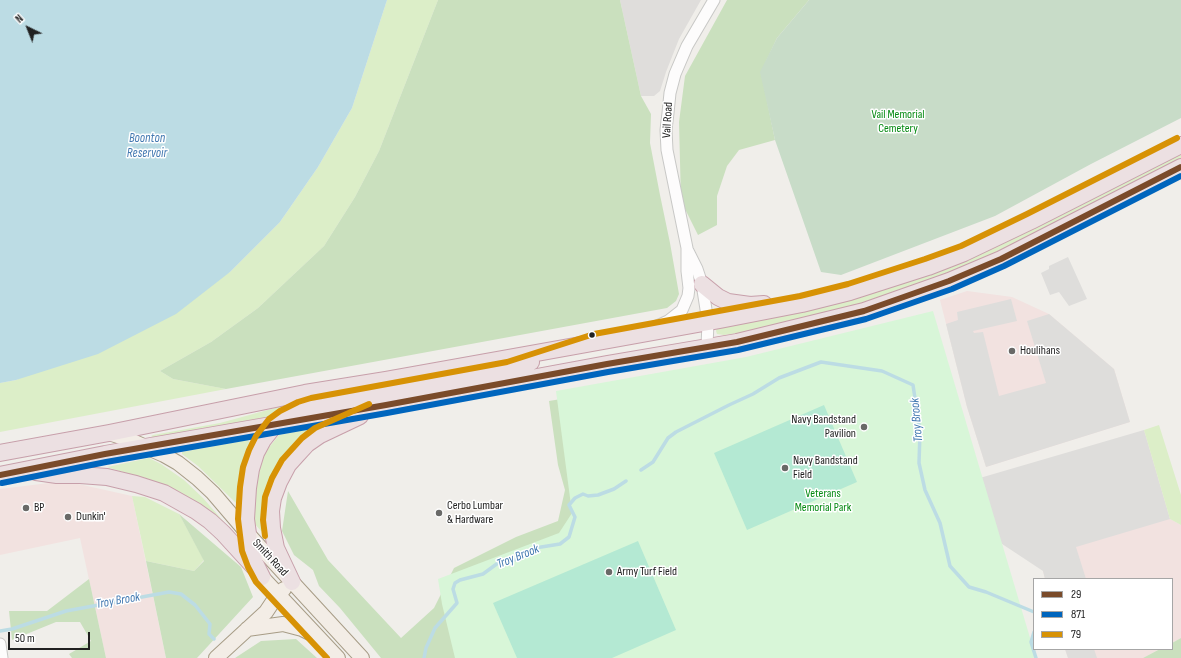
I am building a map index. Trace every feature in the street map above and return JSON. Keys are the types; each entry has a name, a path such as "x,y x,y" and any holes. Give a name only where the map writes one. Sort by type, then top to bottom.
{"highway":[{"path":"0,453 109,433 305,393 386,380 708,322 817,300 886,281 964,253 1031,221 1181,145"},
{"path":"0,475 105,454 148,448 607,364 737,342 864,312 930,288 1001,259 1181,167"},
{"path":"702,284 718,297 728,302 735,303 750,305 817,300"},
{"path":"262,576 250,549 246,519 248,488 251,469 256,453 263,440 275,425 293,413 312,406 508,370 595,342"},
{"path":"292,582 276,548 271,520 273,498 288,465 296,454 320,435 386,405"},
{"path":"22,470 57,475 107,477 164,493 196,511 210,521 223,533 262,576"}],"main road":[{"name":"Smith Road","path":"109,433 130,440 164,455 197,478 213,493 248,534 362,658"},
{"name":"Smith Road","path":"262,576 338,658"},
{"path":"216,658 266,612 278,594 292,582"},
{"path":"246,629 283,624 302,629 317,637"}],"street":[{"name":"Vail Road","path":"639,334 668,321 682,310 688,298 690,288 687,248 667,150 666,130 670,93 675,74 687,46 714,0"},
{"name":"Vail Road","path":"687,248 702,284 708,322 707,347"},
{"path":"0,644 2,658"}],"shaded area":[{"path":"620,0 701,0 679,39 660,91 654,96 641,96"},
{"path":"1068,257 1087,299 1069,306 1059,292 1050,295 1041,273 1049,269 1049,266"},
{"path":"967,291 1012,297 1049,314 1114,369 1130,422 986,467 967,407 940,300"},
{"path":"1011,299 1017,321 973,331 974,333 983,332 999,396 1046,383 1027,321 1049,314 1114,369 1130,422 986,467 967,407 946,324 958,320 957,312"},
{"path":"1144,430 1170,519 1181,525 1181,638 1173,642 1173,578 1045,578 1043,571"},
{"path":"1144,430 1170,519 1076,547 1086,578 1045,578 1043,571 990,536 973,480"},
{"path":"65,481 132,496 166,658 106,658 80,538 0,555 0,489"},
{"path":"1065,650 1158,650 1143,658 1068,658"},
{"path":"1065,650 1094,650 1097,658 1068,658"}],"green space":[{"path":"387,0 438,0 379,151 355,197 324,246 258,308 211,342 160,371 173,379 226,389 0,432 0,383 16,380 230,272 280,222 318,167 352,108"},
{"path":"438,0 620,0 641,96 651,114 650,143 679,294 676,301 667,308 226,389 173,379 160,371 211,342 258,308 324,246 355,197 379,151"},
{"path":"727,0 809,0 777,38 761,72 775,140 739,150 727,166 717,196 717,225 698,235 681,201 679,122 685,76"},
{"name":"Vail Memorial Cemetery","path":"809,0 1181,0 1181,118 1091,164 995,216 841,275 821,272 775,140 760,72 777,38"},
{"path":"1181,150 1181,159 963,268 897,294 821,317 766,329 724,335 717,334 717,327 836,301"},
{"name":"Veterans Memorial Park","path":"933,311 1036,658 455,658 442,604 438,579 559,533 572,513 556,391 746,357"},
{"path":"567,398 611,449 494,658 381,658 340,608 319,586 313,570 294,555 282,531 288,491 328,560 401,638 434,608 454,568 516,537 558,521 565,490 558,465 549,401"},
{"path":"297,402 285,407 268,419 157,440 151,436 220,423"},
{"name":"Navy Bandstand Field","path":"824,405 857,482 747,530 714,453"},
{"path":"1159,425 1181,495 1181,525 1170,519 1144,430"},
{"path":"309,429 310,432 293,446 279,463 263,504 263,531 261,531 254,523 254,497 258,472 266,451 279,435"},
{"path":"248,440 251,443 242,472 239,505 198,466 182,454 182,452"},
{"path":"149,458 161,464 184,480 203,498 224,522 223,523 206,509 180,492 161,484 107,467"},
{"path":"132,496 145,497 179,514 204,560 194,571 146,561"},
{"path":"179,514 241,567 253,597 197,658 166,658 146,561 194,571 204,561"},
{"name":"Army Turf Field","path":"638,541 676,630 612,658 517,658 493,603"},
{"path":"89,579 106,658 72,658 69,654 91,641 80,622 56,622 12,640 9,611 47,611"},
{"path":"1181,638 1181,658 1143,658 1158,650 1173,650 1173,642"},
{"path":"296,639 317,658 235,658 261,641"}],"water":[{"name":"Boonton Reservoir","path":"0,0 387,0 352,108 318,167 280,222 230,272 176,314 98,354 16,380 0,383"}],"waterway":[{"name":"Troy Brook","path":"641,470 653,462 668,438 676,432 753,394 779,378 821,362 882,371 913,385 920,432 919,463 925,490 940,523 950,566 969,587 986,592 1033,612"},
{"name":"Troy Brook","path":"424,658 426,648 435,628 457,603 453,589 455,583 460,580 483,574 498,563 518,559 535,548 560,544 569,537 575,517 569,505 575,498 583,494 588,496 598,495 614,489 626,481"},
{"name":"Troy Brook","path":"0,631 12,629 66,611 169,592 181,594 195,605 210,624 209,634 214,639"},
{"name":"Troy Brook","path":"1033,635 1031,642 1033,648"},
{"name":"Troy Brook","path":"1034,650 1036,658"}],"transit line":[{"name":"79","path":"327,658 256,582 242,551 238,519 243,467 256,436 269,419 280,411 298,402 311,398 507,362 594,334 800,296 848,284 961,246 1177,138"},
{"name":"29","path":"0,475 105,454 737,342 864,311 949,281 1001,259 1181,167"},
{"name":"871","path":"2,483 106,462 738,350 866,319 952,289 1004,266 1181,176"},
{"name":"79","path":"265,536 263,520 265,497 272,478 282,460 302,438 315,428 369,404"}],"place":[{"name":"Houlihans","path":"1012,351"},
{"name":"Navy Bandstand Pavilion","path":"864,427"},
{"name":"Navy Bandstand Field","path":"785,468"},
{"name":"BP","path":"26,508"},
{"name":"Cerbo Lumbar & Hardware","path":"439,513"},
{"name":"Dunkin'","path":"68,517"},
{"name":"Army Turf Field","path":"609,572"}]}
